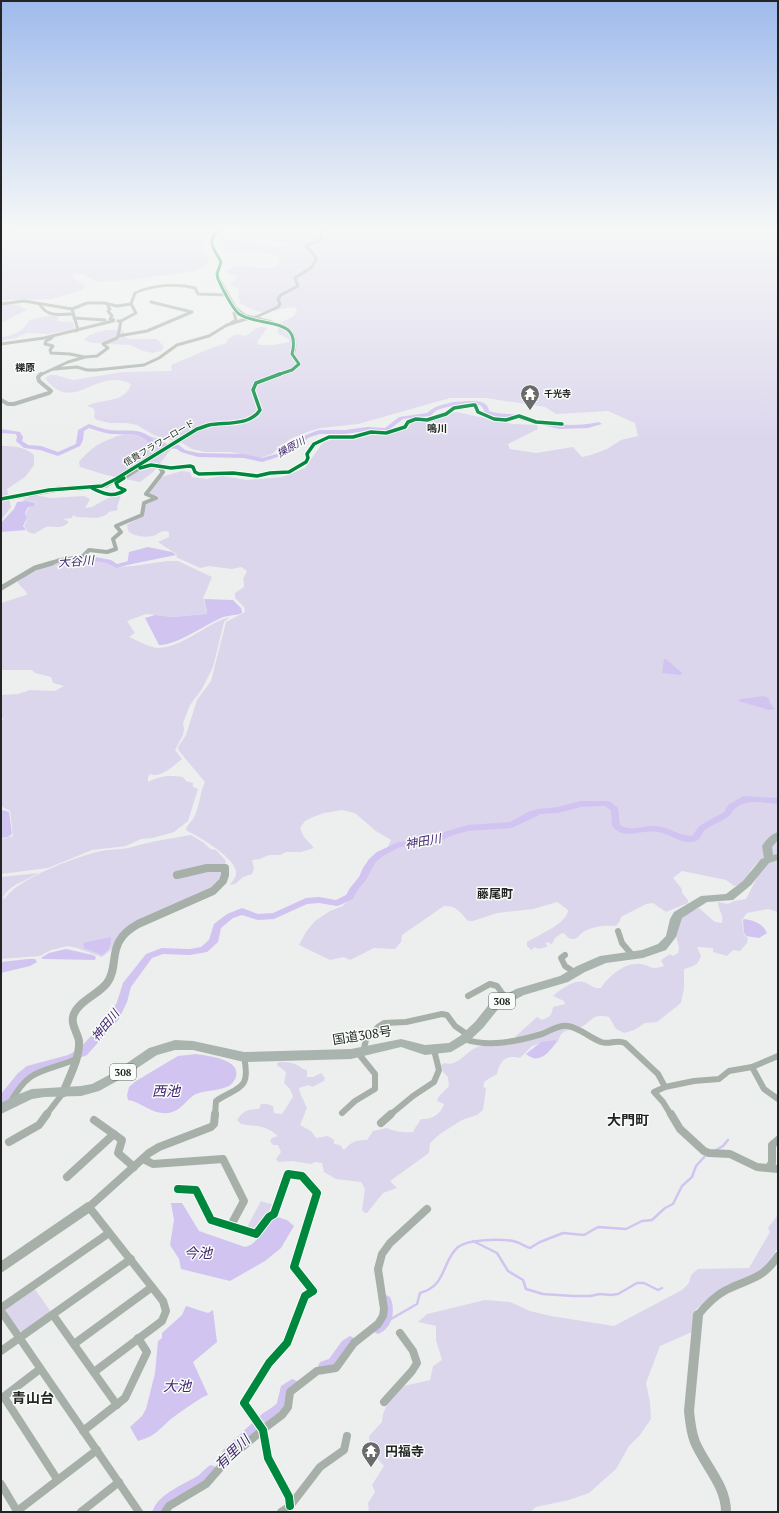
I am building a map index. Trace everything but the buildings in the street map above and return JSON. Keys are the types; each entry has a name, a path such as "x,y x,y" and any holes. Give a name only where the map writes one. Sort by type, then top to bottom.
{"highway":[{"name":"国道308号","path":"5,1106 36,1093 75,1092 94,1088 151,1053 176,1045 193,1045 244,1057 360,1052 401,1043 420,1049 434,1050 451,1047 466,1037 486,1018 495,1005 524,990 564,979 574,972 604,959 633,956 662,947 671,937 675,919 678,915 705,899 729,897 747,883 759,866 765,861 774,858 767,846 778,835"}],"street":[{"path":"40,304 45,312 49,314 74,316 87,320 119,321 136,313 131,304 133,299"},
{"path":"229,299 238,312 245,316 270,322"},
{"path":"229,324 256,318 279,306 279,299"},
{"path":"1,304 24,301 72,309 87,303 104,303 108,306 131,304"},
{"path":"1,400 8,404 13,404 49,393 51,391 39,381 38,377 63,363 85,357 97,356 108,348 103,344 117,338 118,336 145,332 180,319 192,312 151,302"},
{"path":"108,306 110,309 108,311 112,316 110,319 119,321"},
{"path":"72,309 78,330"},
{"path":"53,369 77,367 87,370 111,369 143,365 156,360 177,345 208,336 236,320 234,313 238,312"},
{"path":"229,324 256,318"},
{"path":"1,344 23,342 78,330 113,320"},
{"path":"118,336 119,321"},
{"path":"78,330 48,340 45,344 53,346 50,350 51,353 70,354 85,357"},
{"name":"信貴フラワーロード","path":"1,498 59,489 92,488 109,483 197,429 216,424 238,422 257,415 260,410 253,390 256,382 292,370 296,367 299,364 292,354 294,350"},
{"path":"156,360 160,353"},
{"path":"92,488 108,495 121,493 124,490 116,483 144,465 157,465 170,468 190,466 194,468 195,472 201,474 232,472 257,476 270,473 290,472 306,462 308,458 307,454 314,444 328,437 353,437 371,432 387,432 406,427 408,422 416,419 428,419 446,414 454,408 474,405 478,412 495,419 506,420 519,416 536,422 562,424"},
{"path":"1,588 35,568 60,560 82,556 90,550 107,552 116,549 113,539 121,532 116,526 142,515 144,503 156,498 146,494 164,472 157,465"},
{"path":"10,1142 40,1125 63,1093 80,1042 72,1022 73,1015 107,983 111,977 114,971 115,949 120,938 129,929 138,924 213,891 219,887 224,880 226,870 225,868 202,867 178,875"},
{"path":"618,931 622,943 633,956"},
{"path":"565,955 561,958 563,963 574,972"},
{"path":"468,996 490,984 497,986 506,1000"},
{"path":"342,1113 355,1101 376,1089 375,1074 360,1052 366,1040 378,1027 390,1022 406,1022 442,1014 447,1015 466,1037 476,1042 514,1041 551,1031 564,1025 570,1026 603,1043 621,1041 658,1074 666,1087"},
{"path":"381,1123 413,1096 434,1082 438,1072 434,1050"},
{"path":"778,1056 752,1067 729,1071 719,1079 694,1081 666,1087 654,1092 663,1102 680,1129 696,1144 709,1153 730,1154 757,1167 778,1169"},
{"path":"1,1267 89,1207 148,1153 159,1146 211,1127 214,1124 216,1101 223,1096 236,1091 244,1084 247,1075 247,1067 244,1057"},
{"path":"5,1106 21,1083 34,1072 74,1060"},
{"path":"752,1067 759,1078 763,1089 778,1099"},
{"path":"94,1120 122,1140 118,1153 134,1167"},
{"path":"68,1177 114,1134"},
{"path":"768,1168 772,1163 772,1145 778,1140"},
{"path":"144,1158 153,1164 223,1159 244,1200 231,1225"},
{"path":"178,1189 196,1190 211,1220 258,1234 269,1218 274,1214 290,1174 302,1176 317,1193 294,1267 313,1291 305,1296 287,1343 269,1364 244,1403 263,1430 268,1458 289,1497 290,1506"},
{"path":"89,1207 152,1287 165,1306 166,1314 162,1321 94,1372"},
{"path":"165,1512 169,1506 206,1484 227,1460 263,1430 267,1424 275,1421 285,1413 288,1409 290,1392 318,1371 336,1368 354,1343 381,1320 384,1309 378,1269 382,1254 390,1242 427,1209"},
{"path":"109,1233 1,1309 40,1369 139,1512"},
{"path":"727,1511 726,1499 697,1447 691,1427 689,1411 698,1315 725,1291 752,1281 766,1272 778,1256"},
{"path":"1,1352 130,1259"},
{"path":"74,1344 152,1287"},
{"path":"53,1315 117,1405"},
{"path":"384,1402 412,1371 417,1363 413,1351 400,1333"},
{"path":"83,1431 125,1398 147,1352 138,1338"},
{"path":"40,1369 2,1398 57,1479"},
{"path":"280,1512 290,1506 320,1467 344,1450 347,1436"},
{"path":"1,1484 17,1511 97,1450"},
{"path":"81,1512 118,1482"}],"shaded area":[{"path":"1,299 52,299 51,299 1,300"},
{"path":"239,299 778,299 778,854 764,858 750,871 743,883 734,886 726,880 682,871 673,878 682,889 682,893 688,900 688,903 666,912 653,903 646,904 621,917 616,926 591,928 583,932 575,939 569,938 562,933 555,938 552,944 546,942 547,947 538,949 535,947 531,950 527,946 527,942 558,924 567,915 568,910 557,902 533,909 497,913 473,921 468,921 455,908 444,906 402,935 401,942 395,949 374,948 350,960 344,957 330,960 299,945 306,932 315,921 330,911 343,906 367,877 369,868 375,859 385,853 391,840 376,831 355,813 342,810 324,813 305,821 300,828 304,837 314,848 301,852 286,852 280,855 269,855 260,859 252,860 254,869 252,874 243,877 235,884 230,885 236,875 234,865 222,853 186,830 195,815 205,782 179,751 178,747 186,735 197,700 211,681 226,622 245,612 244,607 235,598 235,593 244,587 243,579 247,571 241,567 232,569 209,566 200,568 176,557 176,554 158,542 169,537 169,532 164,531 153,536 145,537 134,535 128,531 127,525 142,516 145,505 158,498 158,496 148,494 161,477 182,471 190,472 192,477 206,479 222,476 247,480 282,477 305,468 323,442 399,430 412,423 456,412 513,424 537,425 538,429 508,444 510,449 536,453 573,447 582,457 607,449 621,440 638,436 635,423 608,411 556,414 545,407 486,398 450,398 358,424 320,428 307,432 290,439 272,454 255,460 241,454 230,452 205,452 192,449 182,443 154,435 137,425 127,423 109,423 97,420 94,417 95,412 93,408 87,406 112,400 124,395 131,384 118,380 107,381 75,392 65,392 55,388 45,378 50,375 56,375 73,380 122,372 170,371 172,370 171,365 227,343 227,340 235,335 246,336 261,327 267,328 257,342 259,345 273,345 289,342 290,340 279,334 277,331 279,327 276,325 294,316 297,310 295,307 261,312 248,308 240,303"},
{"path":"1,305 19,305 27,310 1,323"},
{"path":"48,316 59,317 57,320 58,321 73,322 74,329 47,334 27,333 16,338 1,341 1,337 14,334 21,330 29,320"},
{"path":"107,330 122,330 124,332 123,335 128,339 157,339 164,347 161,351 153,353 143,351 130,345 93,343 84,340 91,334"},
{"path":"126,433 156,438 162,440 172,448 153,472 140,482 106,475 80,467 79,462 95,447 105,441"},
{"path":"1,446 18,447 30,452 34,455 34,465 25,477 7,489 11,507 1,520"},
{"path":"35,495 50,498 84,496 90,499 85,508 92,507 108,498 121,495 117,507 118,510 109,512 106,515 97,518 76,517 73,515 72,518 63,519 68,521 65,525 60,527 46,527 34,534 28,532 24,526 27,520 26,513 29,507 37,504 35,502 23,501 24,499"},
{"path":"81,558 107,562 114,567 178,561 212,577 203,598 207,612 205,614 173,617 146,614 127,621 135,633 129,637 158,648 177,644 221,620 230,617 224,622 213,667 202,689 190,705 183,723 183,735 175,750 182,759 163,773 159,775 150,774 148,777 148,782 165,776 183,777 186,781 193,783 193,787 198,789 188,821 174,832 153,838 141,839 126,846 92,850 48,868 1,874 1,839 13,836 10,811 1,806 1,722 4,718 1,718 1,695 18,694 30,690 55,691 64,686 53,683 51,677 35,673 32,670 1,670 1,603 26,595 27,593 17,582 24,577 48,566"},
{"path":"191,835 204,843 210,849 216,850 226,861 219,883 213,888 136,923 112,949 102,957 68,946 51,950 40,956 1,959 1,877 38,873 34,876 63,863 101,851 125,849 155,841","holes":["34,876 11,891 5,899 3,898 9,889"]},
{"path":"778,860 778,912 768,909 747,913 742,920 744,935 748,938 747,943 740,951 733,950 727,956 713,952 713,948 697,947 701,956 698,962 695,965 684,969 684,988 681,1003 657,1022 645,1023 634,1030 624,1033 616,1029 609,1017 597,1016 579,1028 562,1033 558,1042 546,1046 541,1043 532,1046 520,1058 511,1057 504,1060 500,1065 497,1074 485,1081 483,1086 486,1089 483,1110 477,1115 462,1120 440,1134 430,1143 429,1153 390,1181 397,1188 383,1193 367,1213 362,1210 365,1189 361,1182 336,1179 324,1172 322,1163 315,1162 311,1164 292,1161 278,1162 276,1159 281,1152 278,1145 273,1145 270,1141 272,1138 278,1136 269,1129 241,1124 237,1120 241,1114 246,1111 259,1109 261,1104 273,1106 274,1113 282,1114 293,1097 290,1089 284,1083 286,1072 277,1065 278,1062 287,1062 307,1070 307,1077 313,1077 321,1073 325,1078 324,1081 312,1087 309,1085 299,1088 307,1108 300,1125 311,1131 316,1138 328,1136 334,1140 334,1144 340,1145 344,1150 354,1142 367,1140 373,1131 387,1128 400,1132 413,1132 421,1119 436,1116 443,1108 444,1104 437,1101 439,1096 449,1086 448,1077 443,1072 441,1065 445,1063 453,1063 471,1050 478,1047 510,1045 516,1036 537,1017 542,1020 551,1014 553,1007 565,1004 564,1001 553,996 572,983 580,981 594,987 601,988 612,975 629,965 640,964 653,968 664,966 661,960 670,954 673,956 678,953 679,947 675,932 676,921 685,914 699,908 715,922 722,923 718,902 728,904 734,901 746,899 763,866 769,861"},
{"path":"261,1201 274,1205 266,1219 254,1230 247,1227"},
{"path":"778,1205 778,1247 769,1262 751,1278 726,1285 695,1310 692,1332 660,1346 646,1383 650,1402 651,1419 640,1435 629,1446 616,1469 589,1493 569,1500 536,1507 530,1512 369,1512 368,1503 375,1492 372,1485 384,1466 370,1450 369,1436 382,1422 383,1414 388,1402 404,1386 430,1380 433,1366 442,1360 436,1340 436,1326 418,1322 427,1314 485,1300 510,1302 530,1311 551,1316 614,1326 682,1290 689,1283 691,1275 698,1269 749,1268 770,1232 768,1228 777,1216"},
{"path":"34,1288 51,1312 23,1331 19,1331 5,1311 7,1307"}],"water":[{"path":"26,501 36,503 34,506 28,507 25,513 27,518 23,526 26,530 1,532 1,523 14,509 17,502"},
{"path":"148,547 172,552 176,555 127,565 129,552"},
{"path":"204,599 233,600 241,608 242,613 223,617 181,639 159,645 145,618 155,615 173,617 206,614 207,611"},
{"path":"664,659 666,659 682,673 681,675 662,673"},
{"path":"763,696 769,698 770,703 775,709 769,710 738,701 741,699"},
{"path":"3,810 9,812 12,834 8,837 1,838 1,812"},
{"path":"744,919 758,923 767,933 759,938 746,936 744,933"},
{"path":"111,937 110,947 102,955 84,948 83,943"},
{"path":"66,949 96,957 95,960 41,958 49,953"},
{"path":"35,959 37,962 30,966 1,973 1,962"},
{"path":"556,1040 556,1043 550,1050 539,1058 531,1057 526,1054 541,1042"},
{"name":"西池","path":"196,1054 215,1057 229,1062 234,1066 236,1071 236,1077 233,1082 225,1088 196,1094 177,1110 168,1113 157,1112 128,1100 127,1095 129,1087 136,1081 178,1056"},
{"name":"今池","path":"171,1203 182,1203 199,1231 245,1247 255,1242 268,1224 277,1217 287,1220 294,1226 281,1248 265,1261 230,1281 181,1269 179,1259 170,1245 174,1220"},
{"name":"大池","path":"186,1306 208,1313 213,1310 217,1342 193,1362 208,1395 179,1413 153,1435 138,1441 130,1427 142,1416 146,1409 155,1373 158,1341 162,1338 162,1333 182,1315"}],"waterway":[{"name":"擽原川","path":"1,431 18,433 20,437 19,441 26,447 41,448 58,454 78,445 81,430 89,426 111,432 140,433 154,445 179,447 183,451 198,455 244,456 262,460 282,454 308,436 319,432 345,432 367,429 386,430 401,418 428,415 435,409 446,405 469,402 482,404 486,407 487,412 497,416 512,415 524,419"},
{"name":"擽原川","path":"541,423 559,427 599,424"},
{"name":"大谷川","path":"75,559 90,558 109,561 116,566 136,561"},
{"name":"神田川","path":"1,1102 22,1076 31,1069 70,1058 83,1052 115,1016 122,1002 126,986 149,956 162,951 190,952 204,950 213,942 217,926 230,916 242,911 258,917 274,916 306,901 319,900 337,903 350,897 372,861 380,854 398,845 434,841 450,833 468,828 512,825 531,814 540,811 558,810 581,804 602,803 608,804 615,810 616,826 622,830 632,832 653,828 679,837 694,839 702,828 727,814 732,806 744,799 778,801"},
{"path":"716,1150 723,1146 728,1140"},
{"path":"474,1241 507,1240 530,1248 540,1242 563,1233 584,1235 598,1227 626,1229 642,1221 652,1220 665,1208 673,1204 682,1186 692,1177 696,1166 706,1155"},
{"path":"384,1323 417,1304 420,1293 429,1290 435,1285 458,1247 474,1241"},
{"path":"474,1241 497,1253 508,1271 523,1280 526,1289 543,1294 573,1296 590,1296 600,1294 611,1295 618,1294 637,1283 644,1283 658,1290 662,1288"},
{"name":"有里川","path":"378,1328 384,1322 386,1316 386,1301"},
{"name":"有里川","path":"324,1366 333,1364 346,1345 350,1342"},
{"name":"有里川","path":"228,1455 267,1419 279,1411 283,1406 286,1390 292,1385"},
{"name":"有里川","path":"159,1512 170,1499 205,1479 211,1472"}],"tunnel":[{"path":"270,322 290,331 294,338 294,350"}],"cycle path":[{"path":"1,499 49,490 102,486 116,479 197,429 209,425 238,422 250,419 257,415 260,410 253,390 256,383 292,370 299,364 292,354 295,343 293,335 287,329 279,325 240,314 229,299"},
{"path":"140,468 148,465 171,468 190,466 193,467 195,472 199,474 233,473 257,476 270,473 289,472 306,462 308,458 307,454 314,444 329,437 353,437 371,432 386,433 405,427 408,422 416,419 427,420 446,414 454,408 473,405 475,405 478,412 494,419 506,420 519,416 536,422 562,424"},
{"path":"92,488 108,495 121,493 125,490 118,487 116,483 124,478"},
{"path":"178,1189 196,1190 211,1220 256,1234 269,1217 274,1214 288,1174 302,1176 317,1193 294,1267 313,1291 305,1296 287,1343 269,1363 244,1403 263,1430 268,1458 289,1497 290,1506"}],"place":[{"name":"千光寺","path":"530,411"},
{"name":"円福寺","path":"371,1468"}],"district":[{"name":"櫟原","path":"25,367"},
{"name":"鳴川","path":"437,428"},
{"name":"藤尾町","path":"495,893"},
{"name":"大門町","path":"628,1119"},
{"name":"青山台","path":"33,1397"}]}
